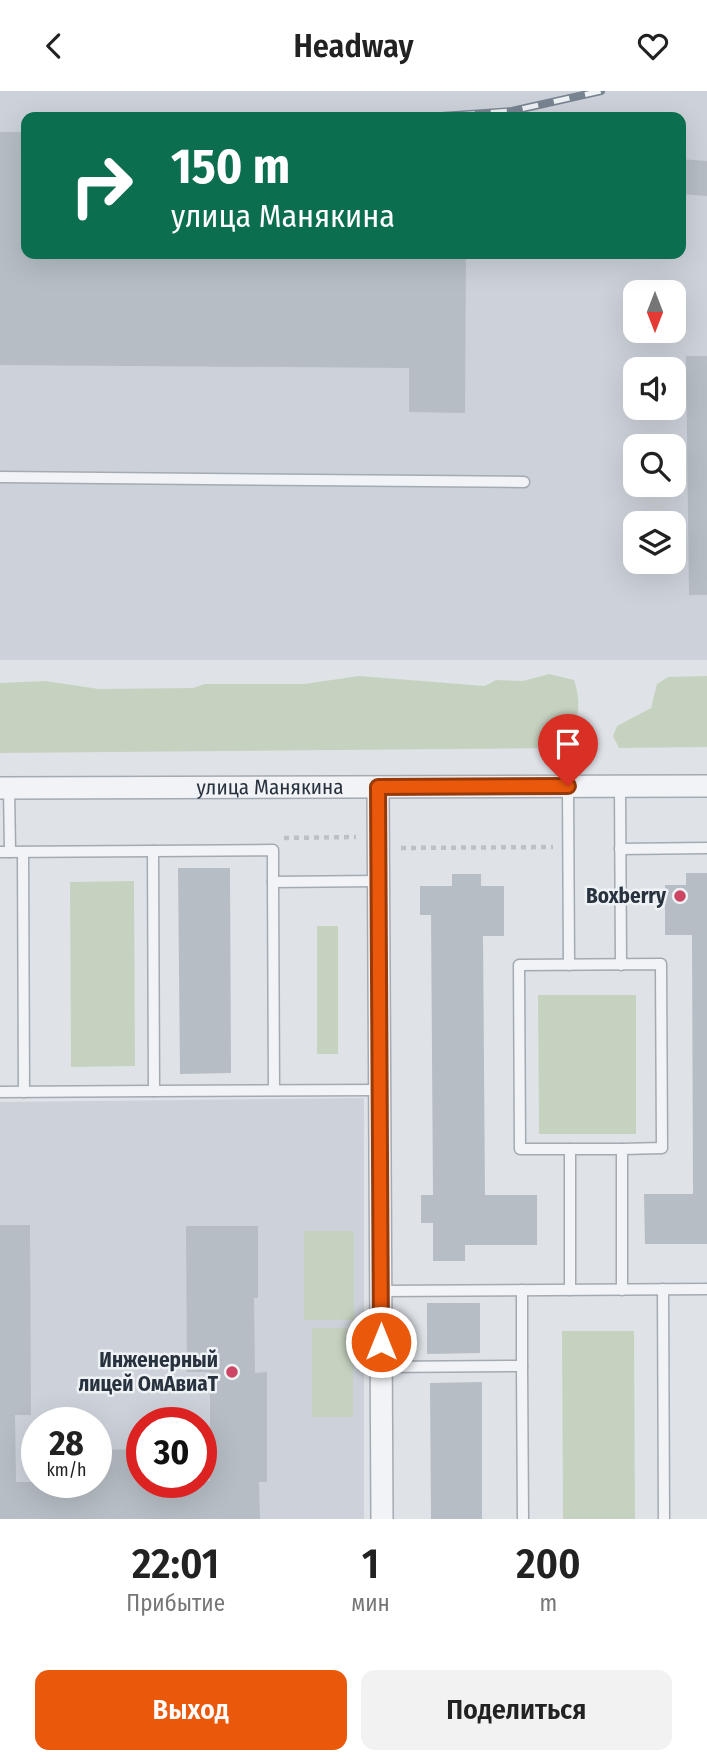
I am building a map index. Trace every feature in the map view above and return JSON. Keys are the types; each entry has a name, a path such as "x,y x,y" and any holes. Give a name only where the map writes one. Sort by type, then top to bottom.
{"street":[{"name":"улица Манякина","path":"5,788 707,786"},
{"path":"378,787 382,1519"}],"lane":[{"path":"0,477 524,482"},
{"path":"568,786 569,965"},
{"path":"620,786 621,965"},
{"path":"5,788 5,852 273,850 274,1090"},
{"path":"620,849 707,848"},
{"path":"153,851 154,1091"},
{"path":"23,852 24,1092"},
{"path":"273,882 378,881"},
{"path":"661,964 662,1148 520,1149 519,965 621,965 661,964"},
{"path":"0,1092 379,1090"},
{"path":"570,1149 570,1290"},
{"path":"622,1149 622,1290"},
{"path":"663,1289 664,1519"},
{"path":"380,1291 707,1289"},
{"path":"522,1290 523,1519"},
{"path":"381,1367 522,1366"}],"path":[{"path":"378,848 568,847"}],"shaded area":[{"path":"0,91 707,91 707,660 0,660"},
{"path":"364,1098 364,1519 0,1519 0,1102"}],"green space":[{"path":"549,674 574,680 577,690 578,715 566,748 0,753 0,683 45,681 99,689 193,688 205,684 304,684 359,676 485,686 496,680 523,681"},
{"path":"707,676 707,747 619,748 613,736 617,726 651,708 657,684 668,677"},
{"path":"134,881 135,1066 71,1067 70,882"},
{"path":"317,926 338,926 338,1054 317,1054"},
{"path":"538,995 636,995 636,1134 539,1134"},
{"path":"304,1231 354,1231 354,1320 304,1320"},
{"path":"312,1328 353,1328 353,1417 312,1417"},
{"path":"562,1331 634,1331 635,1519 563,1519"}],"building":[{"path":"0,132 21,132 21,259 466,259 465,413 409,412 409,368 0,365"},
{"path":"686,159 707,161 707,196 686,194"},
{"path":"686,356 707,356 707,595 689,595"},
{"path":"178,868 230,868 231,1073 180,1074"},
{"path":"686,873 707,873 707,1244 645,1244 644,1194 693,1194 692,935 665,935 665,885 686,885"},
{"path":"452,874 481,874 481,886 504,886 504,936 483,936 485,1195 537,1195 537,1245 465,1245 465,1261 433,1261 433,1223 421,1223 421,1195 433,1195 431,915 420,915 420,886 452,886"},
{"name":"Инженерный лицей ОмАвиаТ","path":"0,1225 30,1225 31,1407 21,1407 21,1415 15,1415 16,1482 21,1482 21,1498 112,1498 112,1450 126,1449 126,1498 217,1498 217,1407 210,1407 210,1372 187,1372 186,1226 258,1226 258,1298 254,1298 255,1373 267,1372 267,1482 259,1482 260,1519 0,1519"},
{"path":"427,1303 480,1303 480,1353 427,1354"},
{"path":"482,1382 482,1519 431,1519 430,1383"}],"railway":[{"path":"498,112 601,91"}],"place":[{"name":"Boxberry","path":"680,896"},
{"name":"Инженерный лицей ОмАвиаТ","path":"232,1372"}],"route":[{"path":"381,1342 378,787 568,786"}]}
